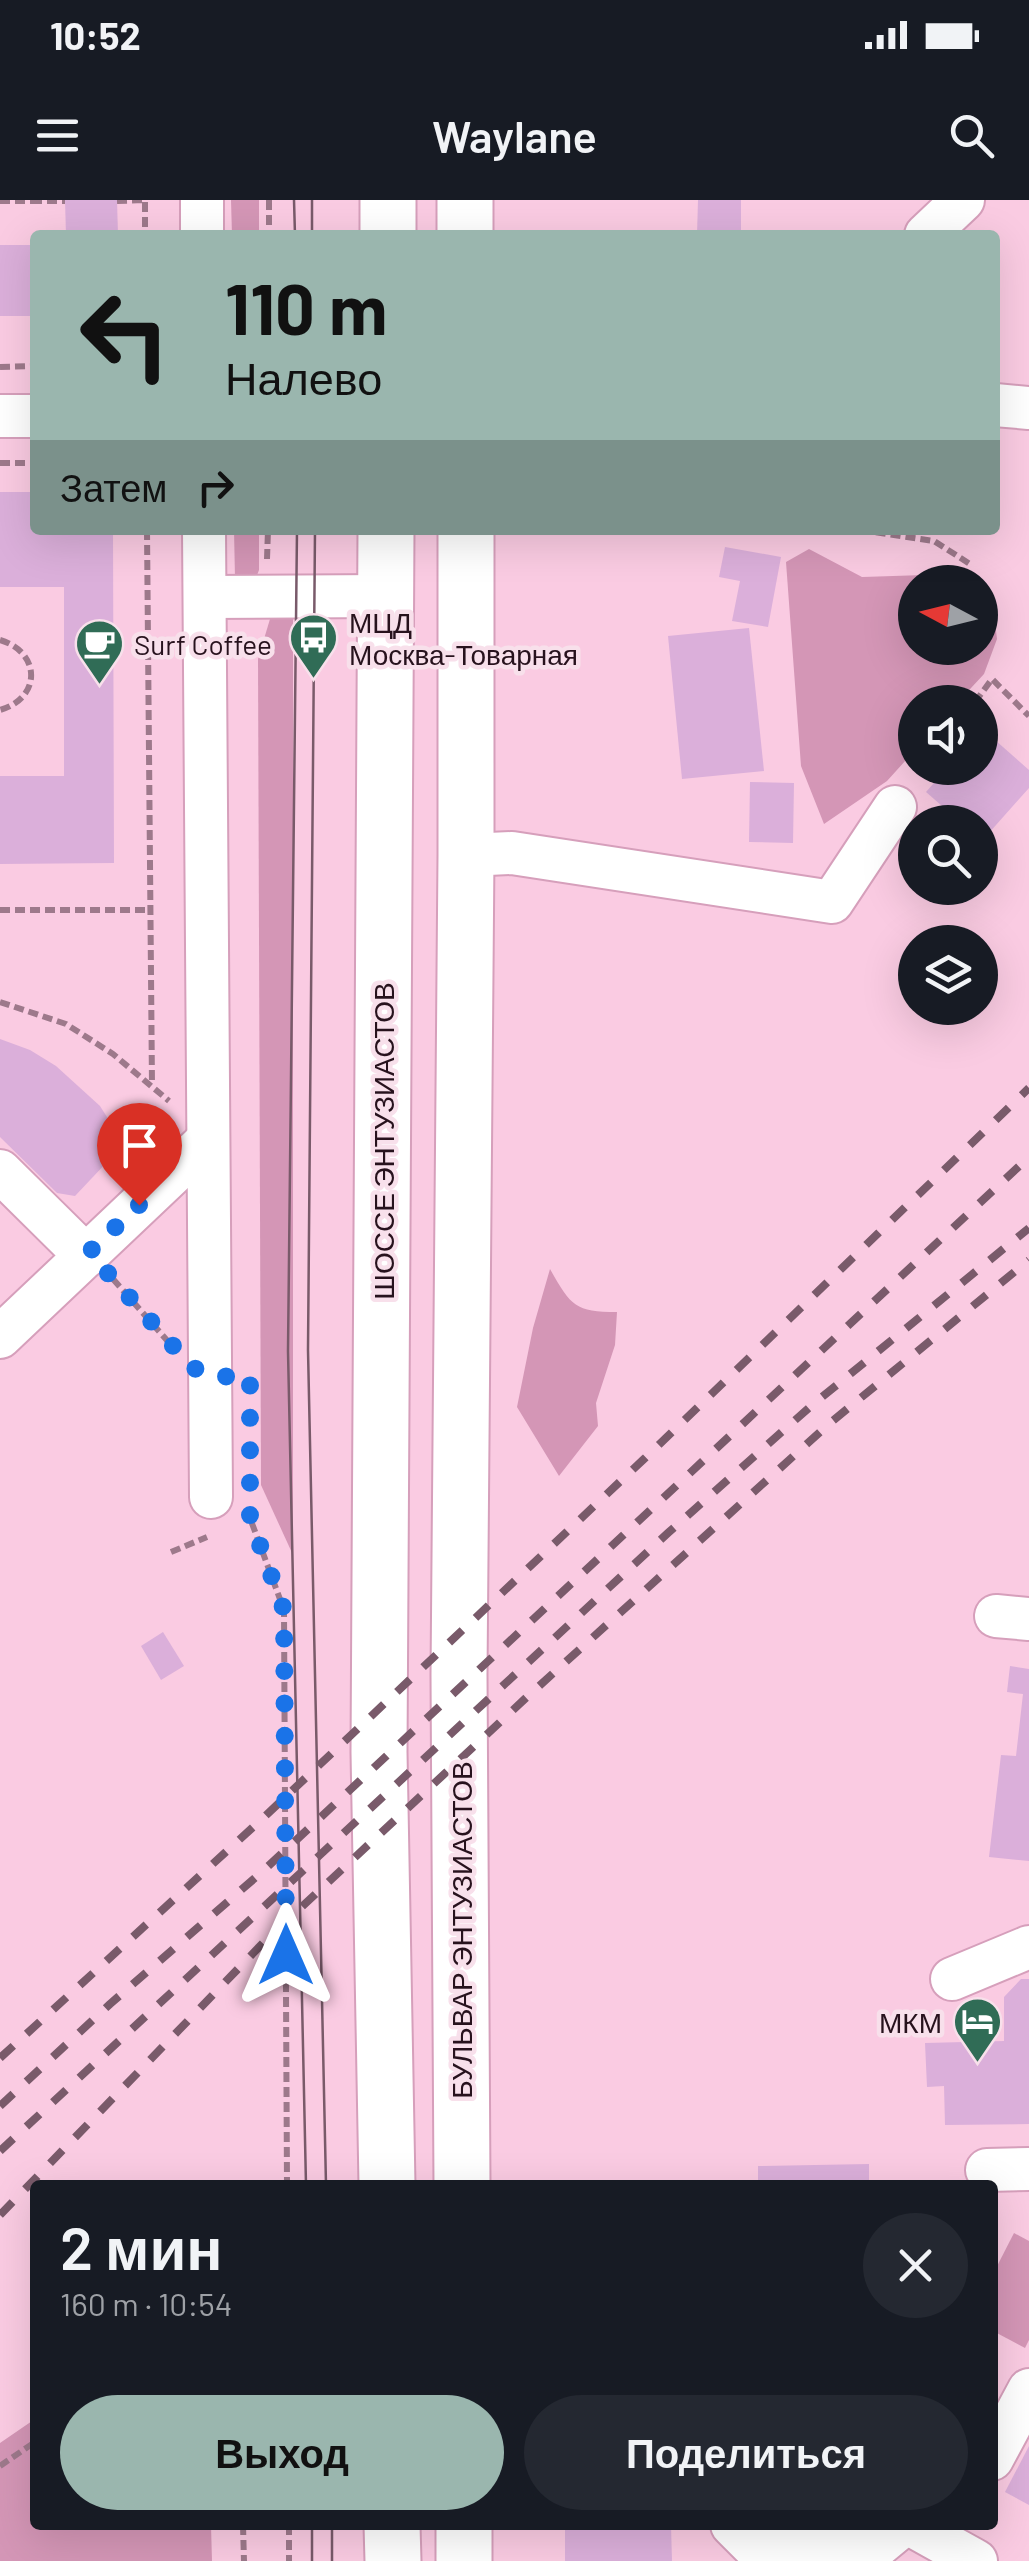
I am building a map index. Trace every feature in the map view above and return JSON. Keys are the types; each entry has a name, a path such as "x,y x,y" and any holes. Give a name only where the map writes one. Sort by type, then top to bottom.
{"main road":[{"path":"388,200 388,230"},
{"path":"465,200 465,230"},
{"name":"ШОССЕ ЭНТУЗИАСТОВ","path":"386,535 380,1752 387,2180"},
{"path":"466,535 466,854"},
{"name":"БУЛЬВАР ЭНТУЗИАСТОВ","path":"462,2180 459,1674 466,854"},
{"path":"392,2530 393,2561"},
{"path":"464,2530 464,2561"}],"street":[{"path":"202,200 202,230"},
{"path":"931,230 963,200"},
{"path":"1000,405 1029,408"},
{"path":"0,416 30,416"},
{"path":"204,535 210,1376 231,1494"},
{"path":"204,596 386,596"},
{"path":"466,854 512,853 832,902 896,807"},
{"path":"0,1337 208,1140"},
{"path":"0,1171 88,1254"},
{"path":"952,1978 1029,1947"},
{"path":"998,2448 1029,2390"},
{"path":"737,2530 754,2546 880,2544 897,2530"},
{"path":"924,2530 972,2548"}],"path":[{"path":"118,200 145,200 145,230"},
{"path":"268,200 269,230"},
{"path":"0,202 66,201"},
{"path":"0,367 30,366"},
{"path":"0,463 30,463"},
{"path":"148,535 152,1085"},
{"path":"267,597 268,535"},
{"path":"894,535 934,541 970,564"},
{"path":"0,640 21,650 30,665 30,686 20,700 0,710"},
{"path":"998,685 1029,716"},
{"path":"0,910 150,910"},
{"path":"0,1002 66,1024 113,1054 152,1085 208,1140"},
{"path":"88,1254 192,1367 210,1376"},
{"path":"231,1494 250,1518 284,1610 288,2180"},
{"path":"0,2466 30,2445"},
{"path":"244,2530 244,2561"},
{"path":"289,2530 290,2561"}],"shaded area":[{"path":"231,200 259,200 259,230 232,230"},
{"path":"234,535 259,535 259,570 254,583 235,578"},
{"path":"809,549 862,577 898,576 898,665 987,665 974,685 898,685 898,769 887,781 824,824 801,766 786,562"},
{"path":"273,609 293,610 293,1555 261,1485 258,659"},
{"path":"550,1269 576,1304 617,1312 615,1345 596,1403 598,1426 559,1476 517,1407"},
{"path":"1014,2233 1029,2241 1029,2340 1025,2348 998,2334 998,2264"},
{"path":"30,2422 30,2530 211,2530 212,2561 0,2561 0,2443"}],"building":[{"path":"65,200 117,200 118,230 66,230"},
{"path":"698,200 741,200 741,230 697,230"},
{"path":"0,245 30,245 30,316 0,316"},
{"path":"0,492 30,492 30,535 113,535 114,863 0,864 0,776 64,776 64,587 0,587"},
{"path":"725,547 781,557 768,627 732,621 740,581 719,577"},
{"path":"749,628 764,771 682,779 668,636"},
{"path":"998,743 1029,770 1029,788 998,823 998,805 941,805 926,792 932,785 998,785"},
{"path":"750,782 794,783 793,843 749,842"},
{"path":"0,1039 30,1050 56,1066 100,1106 124,1144 75,1196 57,1193 0,1137"},
{"path":"163,1632 184,1666 161,1680 141,1646"},
{"path":"1010,1666 1029,1669 1029,1861 989,1857 1001,1755 1016,1756 1023,1694 1007,1692"},
{"name":"МКМ","path":"1021,1979 1029,1979 1029,2124 945,2125 944,2086 927,2087 925,2043 1004,2041 1004,1997"},
{"path":"869,2164 869,2180 758,2180 758,2166"},
{"path":"1029,2446 1029,2505 1005,2492"},
{"path":"565,2530 671,2530 672,2561 565,2561"}],"tram line":[{"path":"294,200 295,230"},
{"path":"312,200 312,230"},
{"path":"297,535 288,1351 306,2180"},
{"path":"315,535 308,1350 326,2180"},
{"path":"312,2530 312,2561"},
{"path":"332,2530 332,2561"}],"railway":[{"path":"0,2058 262,1819 644,1459 1029,1088"},
{"path":"0,2106 263,1871 1029,1157"},
{"path":"0,2151 669,1532 811,1406 1029,1228"},
{"path":"34,2180 264,1942 528,1696 830,1423 1029,1260"},
{"path":"0,2215 30,2184"}],"place":[{"name":"МЦД Москва-Товарная","path":"314,680"},
{"name":"Surf Coffee","path":"99,686"},
{"name":"МКМ","path":"977,2064"}],"route":[{"path":"139,1205 89,1252 192,1367 210,1376 250,1377 250,1518 284,1610 286,1955"}]}
